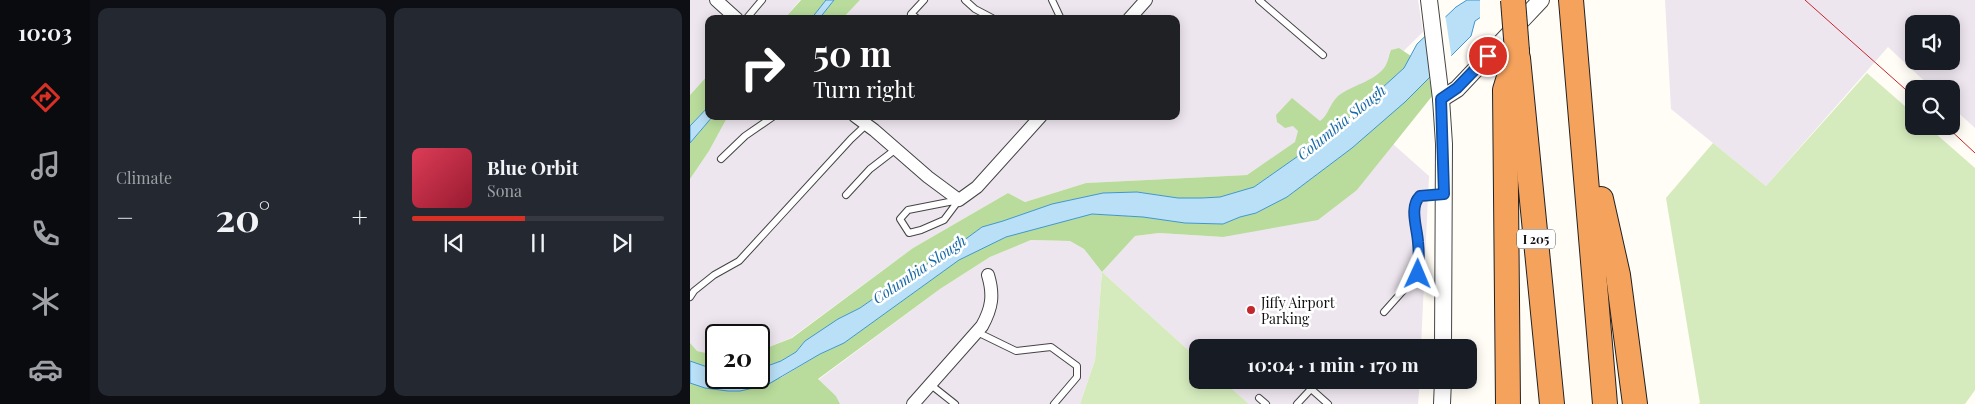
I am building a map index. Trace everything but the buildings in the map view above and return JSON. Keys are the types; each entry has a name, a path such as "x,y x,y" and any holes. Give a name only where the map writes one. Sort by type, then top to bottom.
{"highway":[{"name":"I 205","path":"1513,0 1514,72 1552,404"},
{"path":"1572,9 1605,404"},
{"path":"1508,404 1514,72"},
{"path":"1581,104 1618,275 1635,404"}],"street":[{"path":"716,0 733,15"},
{"path":"1429,0 1441,99 1444,194 1443,339"},
{"path":"1441,99 1457,88 1541,0"},
{"path":"1132,15 1143,1"},
{"path":"861,120 928,177 959,200 977,187 1037,120"},
{"path":"913,404 977,332 990,313 993,298 988,275"},
{"path":"1442,404 1443,389"}],"lane":[{"path":"749,15 762,0"},
{"path":"912,15 911,14 924,0"},
{"path":"965,0 975,9 986,15"},
{"path":"1052,0 1059,15"},
{"path":"1259,0 1323,55"},
{"path":"721,159 745,136 768,120"},
{"path":"690,297 694,291 714,275 739,261 867,124"},
{"path":"846,195 870,169 896,149"},
{"path":"1384,312 1418,274 1418,240 1414,217 1415,200 1420,196 1444,194"},
{"path":"959,200 944,220 921,230 909,234 900,220 908,210 959,200"},
{"path":"977,332 1016,351 1051,347 1077,366 1077,377 1054,404"},
{"path":"931,384 955,404"},
{"path":"1297,404 1311,389 1328,404"},
{"path":"1260,398 1266,404"}],"shaded area":[{"path":"690,0 800,0 787,15 705,15 705,78 690,95"},
{"path":"860,0 1418,0 1423,32 1377,77 1311,133 1247,175 1086,183 1025,202 1008,193 913,248 791,338 770,347 770,324 705,324 705,353 690,348 690,179 709,151 726,120 1180,120 1180,15 846,15"},
{"path":"1665,0 1975,0 1975,128 1960,114 1960,80 1923,80 1913,70 1960,70 1960,15 1905,15 1905,63 1888,47 1766,186 1671,109"},
{"path":"1393,144 1429,176 1421,339 1189,339 1189,351 1102,272 1134,236 1159,233 1223,237 1357,190"},
{"path":"1031,240 1070,241 1084,249 1102,272 1095,360 1080,404 840,404 836,396 818,380 940,289 990,257"},
{"path":"1232,389 1419,389 1418,404 1249,404"}],"green space":[{"path":"801,0 826,0 814,15 788,15"},
{"path":"834,0 860,0 846,15 822,15"},
{"path":"1399,48 1411,56 1404,68 1338,128 1254,187 1220,197 1202,198 1178,198 1137,192 1103,193 1052,204 982,227 948,252 906,276 860,308 838,319 805,341 796,352 770,365 770,347 792,338 913,248 1008,193 1025,202 1086,183 1247,175 1295,142 1298,131 1293,126 1285,128 1277,122 1276,115 1292,98 1320,121 1338,96 1374,77 1384,68 1391,50"},
{"path":"1867,73 1905,106 1905,135 1937,135 1975,168 1975,390 1965,404 1698,404 1700,403 1666,198 1713,143 1766,186"},
{"path":"705,78 705,110 690,126 690,95"},
{"path":"1429,78 1433,95 1357,190 1318,220 1223,237 1159,233 1135,236 1102,272 1084,249 1070,241 1031,240 990,257 940,289 818,379 836,396 840,404 690,404 690,383 705,389 740,391 746,389 770,389 770,381 782,377 820,354 844,343 959,260 1006,237 1092,214 1143,217 1185,223 1223,224 1256,213 1287,197 1352,148"},
{"path":"710,120 726,120 709,151 690,179 690,143"},
{"path":"1102,272 1189,351 1189,389 1232,389 1249,404 1080,404 1095,360"},
{"path":"690,343 697,351 705,353 705,366 690,361"}],"water":[{"path":"826,0 834,0 822,15 814,15"},
{"name":"Columbia Slough","path":"1467,0 1506,0 1475,21 1471,36 1405,102 1352,148 1287,197 1256,213 1223,224 1185,223 1143,217 1092,214 1006,237 959,260 844,343 820,354 770,383 770,365 796,352 805,341 838,319 860,308 906,276 948,252 982,227 1052,204 1103,193 1137,192 1178,198 1202,198 1220,197 1254,187 1338,128 1404,68 1417,44 1456,7"},
{"path":"705,110 705,120 710,120 690,143 690,126"},
{"path":"690,361 705,366 705,388 690,383"},
{"path":"713,389 749,389 740,391"}],"pier":[{"path":"1480,0 1509,0 1480,20"},
{"path":"1445,14 1452,60 1432,79 1426,32"}],"tram line":[{"path":"1805,0 1905,89"},
{"path":"1956,135 1975,153"}],"place":[{"name":"Jiffy Airport Parking","path":"1251,310"}],"route":[{"path":"1418,274 1418,240 1414,217 1415,200 1420,196 1444,194 1441,99 1457,88 1488,56"}]}
